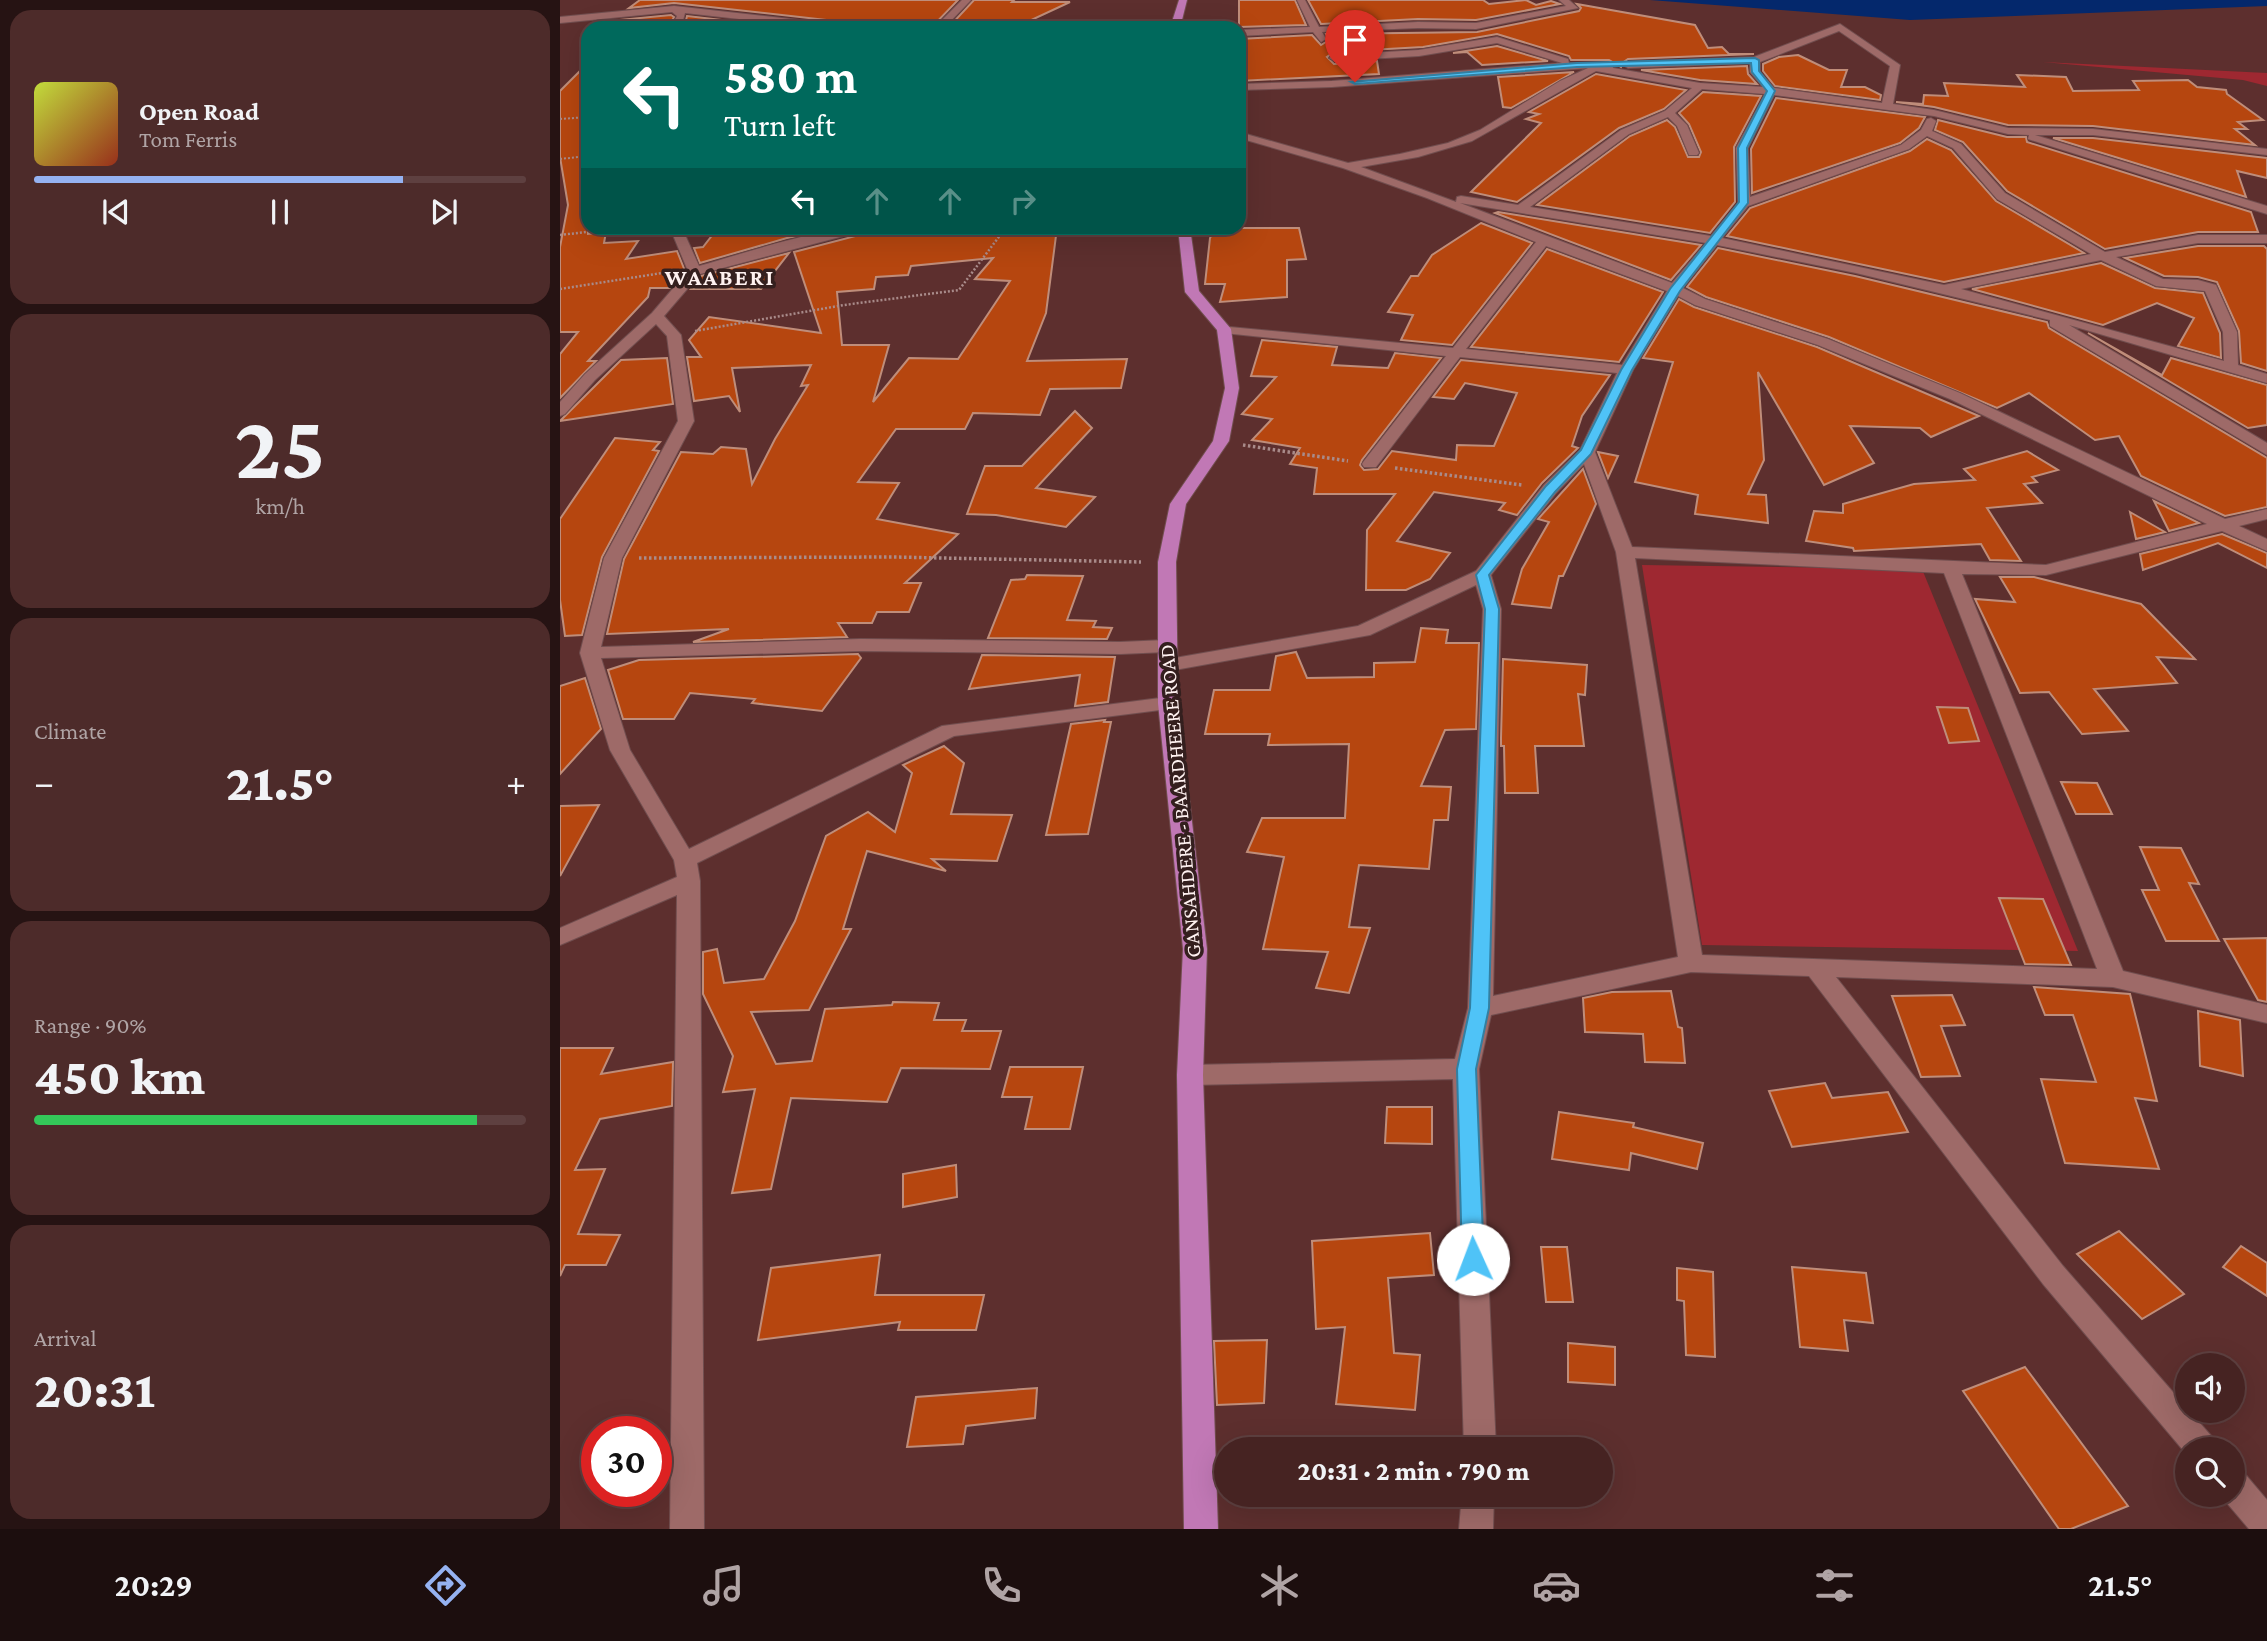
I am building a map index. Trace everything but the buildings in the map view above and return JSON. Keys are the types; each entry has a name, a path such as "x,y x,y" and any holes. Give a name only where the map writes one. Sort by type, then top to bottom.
{"main road":[{"path":"1177,21 1183,0"},
{"path":"1185,235 1192,292 1224,330"},
{"name":"GANSAHDERE - BAARDHEERE ROAD","path":"1201,1529 1190,1075 1195,949 1168,703 1167,562 1178,504 1220,441 1232,388 1224,330"}],"street":[{"path":"946,21 967,0"},
{"path":"1301,0 1315,30 1334,58 1332,83"},
{"path":"1246,33 1418,25 1476,26 1514,16 1574,8 1563,0"},
{"path":"676,5 682,15 679,21"},
{"path":"560,20 676,5 789,21"},
{"path":"560,25 574,19"},
{"path":"1476,26 1497,40 1577,65"},
{"path":"1347,166 1440,149 1485,132 1570,77 1603,67 1755,60 1840,27 1895,65 1887,106"},
{"path":"1334,58 1419,53 1497,40"},
{"path":"1755,60 1755,72 1771,91"},
{"path":"1246,87 1577,65 1603,67 1700,86 1771,91 1934,113 2008,131 2267,210"},
{"path":"1518,210 1625,131 1669,113 1700,86"},
{"path":"1744,203 1742,148 1771,91"},
{"path":"1669,113 1682,125 1693,153"},
{"path":"590,653 861,645 1120,648 1167,655 1363,631 1482,575 1550,489 1587,452 1626,370 1675,289 1744,203 1905,146 1926,132 1934,113"},
{"path":"2008,131 2092,132 2267,152"},
{"path":"1926,132 1956,146 2001,197 2105,257 2161,283 2198,284 2211,288 2231,332 2231,368"},
{"path":"1246,137 1347,166 1431,195 1485,219 1675,289 1700,302 1823,342 1955,396 2267,546"},
{"path":"1431,195 1716,240 2032,309 2267,379"},
{"path":"679,235 695,271"},
{"path":"779,247 782,235"},
{"path":"560,411 590,377 657,316 695,271 779,247 835,235"},
{"path":"1944,290 1995,276 2198,239 2267,239"},
{"path":"1370,464 1544,240"},
{"path":"2032,309 2267,450"},
{"path":"657,316 674,335 686,421 613,558 590,653 620,750 687,870 688,1529"},
{"path":"1224,330 1626,370"},
{"path":"1587,452 1600,478 1625,552 1691,963"},
{"path":"1625,552 2046,570 2267,514"},
{"path":"1951,568 2113,978"},
{"path":"1480,1437 1466,1069 1480,1008 1492,609 1482,575"},
{"path":"560,937 948,730 1168,703"},
{"path":"1480,1008 1691,963 2113,978 2267,1014"},
{"path":"1817,969 2053,1275 2192,1437"},
{"path":"1190,1075 1466,1069"},
{"path":"2245,1499 2267,1525"},
{"path":"1476,1529 1477,1507"}],"path":[{"path":"560,119 581,118"},
{"path":"560,159 581,157"},
{"path":"560,234 581,232"},
{"path":"674,335 844,305 959,290 1000,235"},
{"path":"560,289 579,288 640,274 695,271"},
{"path":"613,558 893,557 1167,562"}],"shaded area":[{"path":"2043,62 2267,73 2267,86 2243,80"},
{"path":"1642,565 1922,569 2078,951 1702,945"}],"water":[{"path":"1650,0 2267,0 2267,6 1910,20"}],"district":[{"name":"WAABERI","path":"720,277"}],"route":[{"path":"1355,82 1577,65 1755,60 1755,72 1771,91 1742,148 1744,203 1675,289 1626,370 1587,452 1550,489 1482,575 1492,609 1480,1008 1466,1069 1473,1259"}]}
